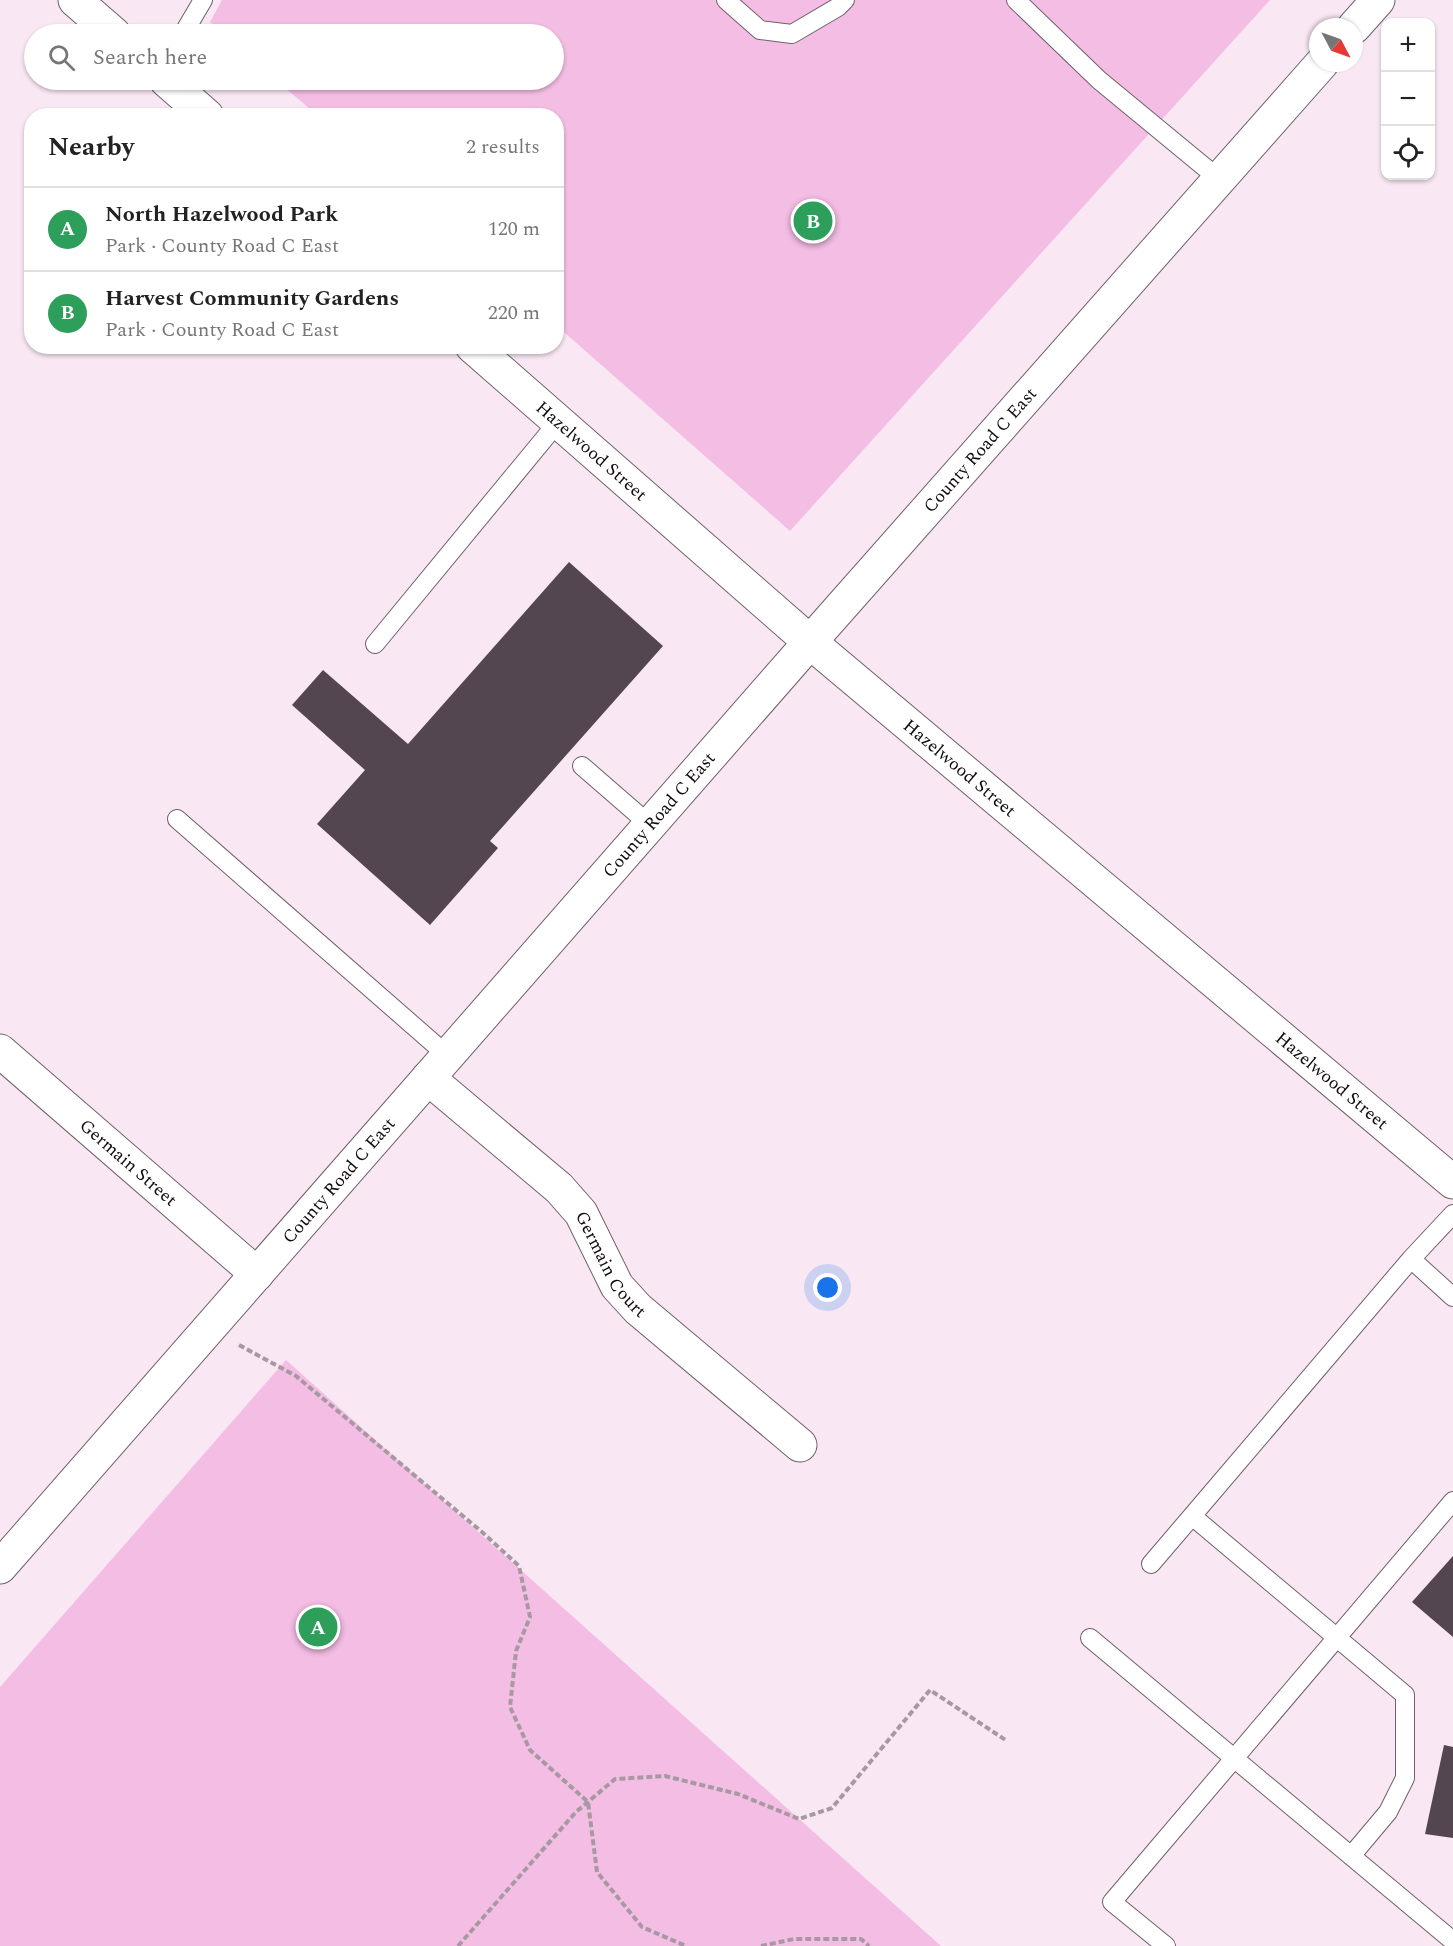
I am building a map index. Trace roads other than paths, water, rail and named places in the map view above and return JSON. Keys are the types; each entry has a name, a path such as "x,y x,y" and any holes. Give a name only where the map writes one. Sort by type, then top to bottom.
{"street":[{"path":"75,0 103,24"},
{"path":"1362,18 1378,0"},
{"name":"County Road C East","path":"0,1568 810,642 1314,72"},
{"path":"177,90 198,108"},
{"name":"Hazelwood Street","path":"481,354 810,642 1453,1182"},
{"name":"Germain Street","path":"0,1051 256,1274"},
{"name":"Germain Court","path":"438,1067 582,1214 617,1286 639,1309 800,1445"}],"lane":[{"path":"189,24 203,0"},
{"path":"726,0 760,30 792,34 838,7 845,0"},
{"path":"1016,0 1099,80 1219,179"},
{"path":"375,644 558,422"},
{"path":"582,766 650,825"},
{"path":"177,819 438,1067"},
{"path":"1151,1564 1411,1259 1453,1214"},
{"path":"1411,1259 1453,1296"},
{"path":"1166,1946 1112,1902 1453,1501"},
{"path":"1192,1516 1405,1695 1405,1778 1388,1812 1351,1856"},
{"path":"1090,1638 1453,1941"}],"place":[{"name":"Harvest Community Gardens","path":"813,221"},
{"name":"North Hazelwood Park","path":"318,1627"}]}
